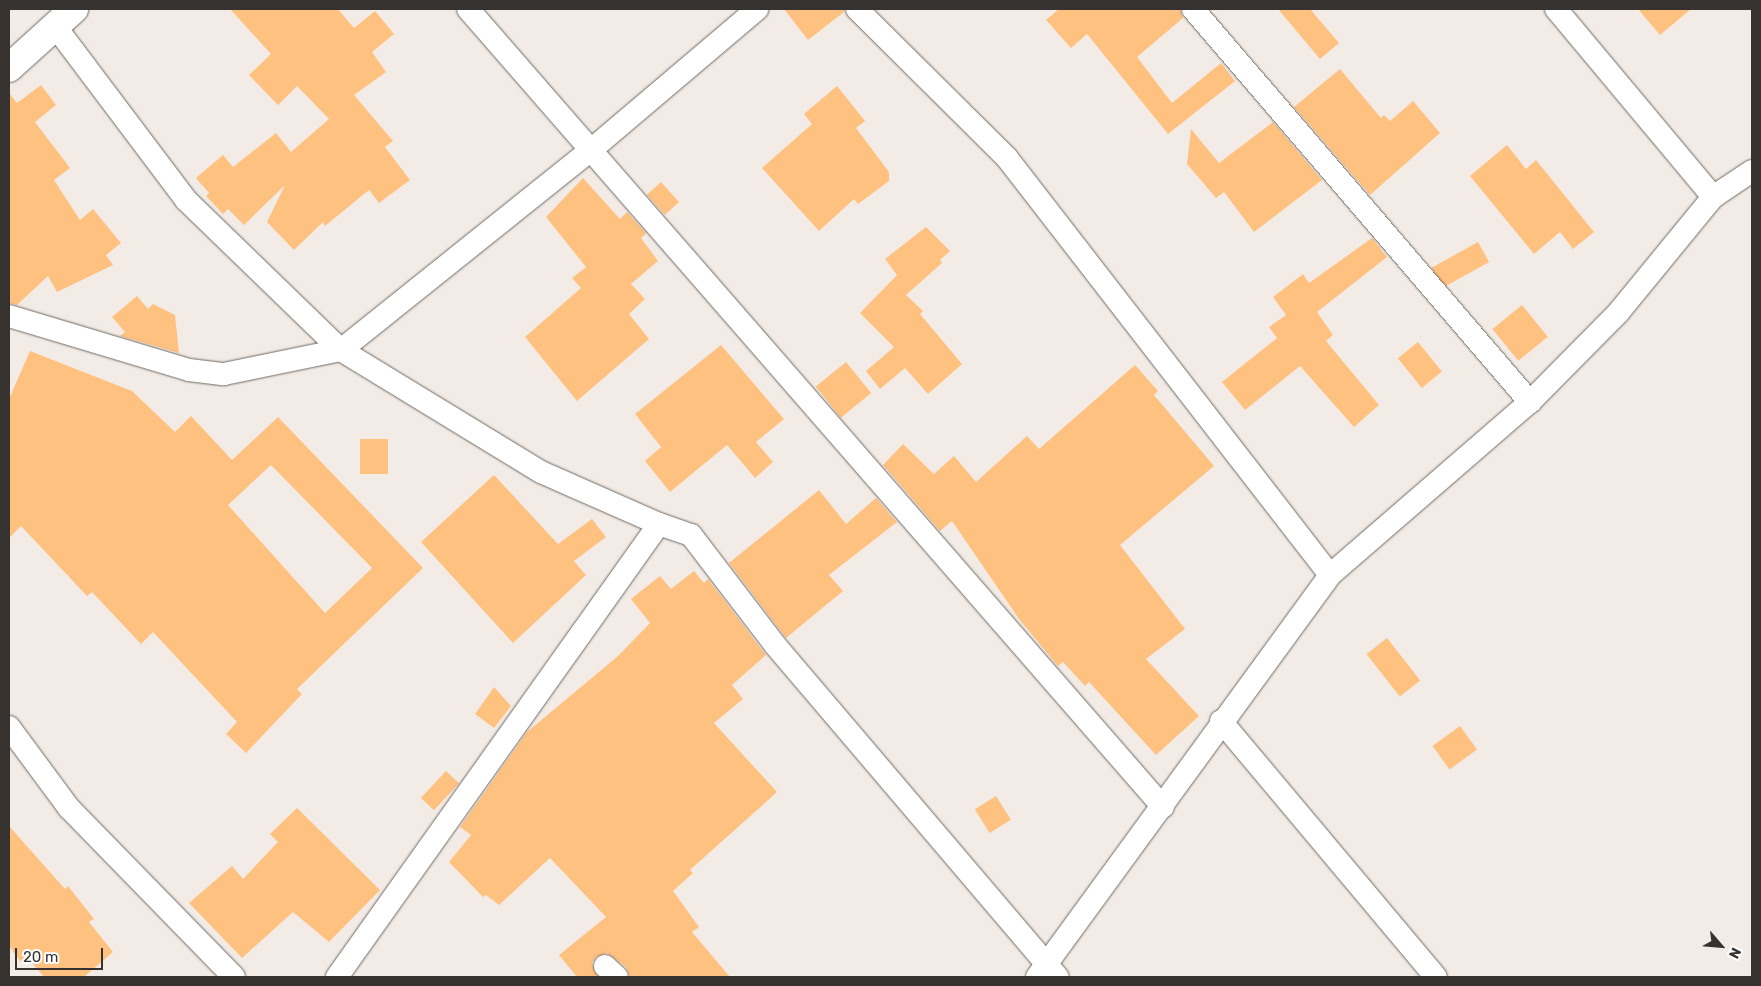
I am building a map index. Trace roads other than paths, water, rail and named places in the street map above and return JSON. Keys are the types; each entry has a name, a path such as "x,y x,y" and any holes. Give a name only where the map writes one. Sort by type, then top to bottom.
{"street":[{"path":"468,9 1163,808"},
{"path":"9,316 189,370 224,374 341,350 591,150 757,9"},
{"path":"857,9 1007,158 1330,575"},
{"path":"1193,9 1530,402"},
{"path":"1556,9 1713,197"},
{"path":"9,68 64,17 186,200 341,350 541,472 659,524 691,535 775,645 1047,973 1163,808 1221,721 1330,575 1530,402 1618,313 1713,197 1752,171"},
{"path":"337,977 659,524"},
{"path":"1221,721 1436,977"},
{"path":"9,727 69,808 234,977"}]}
